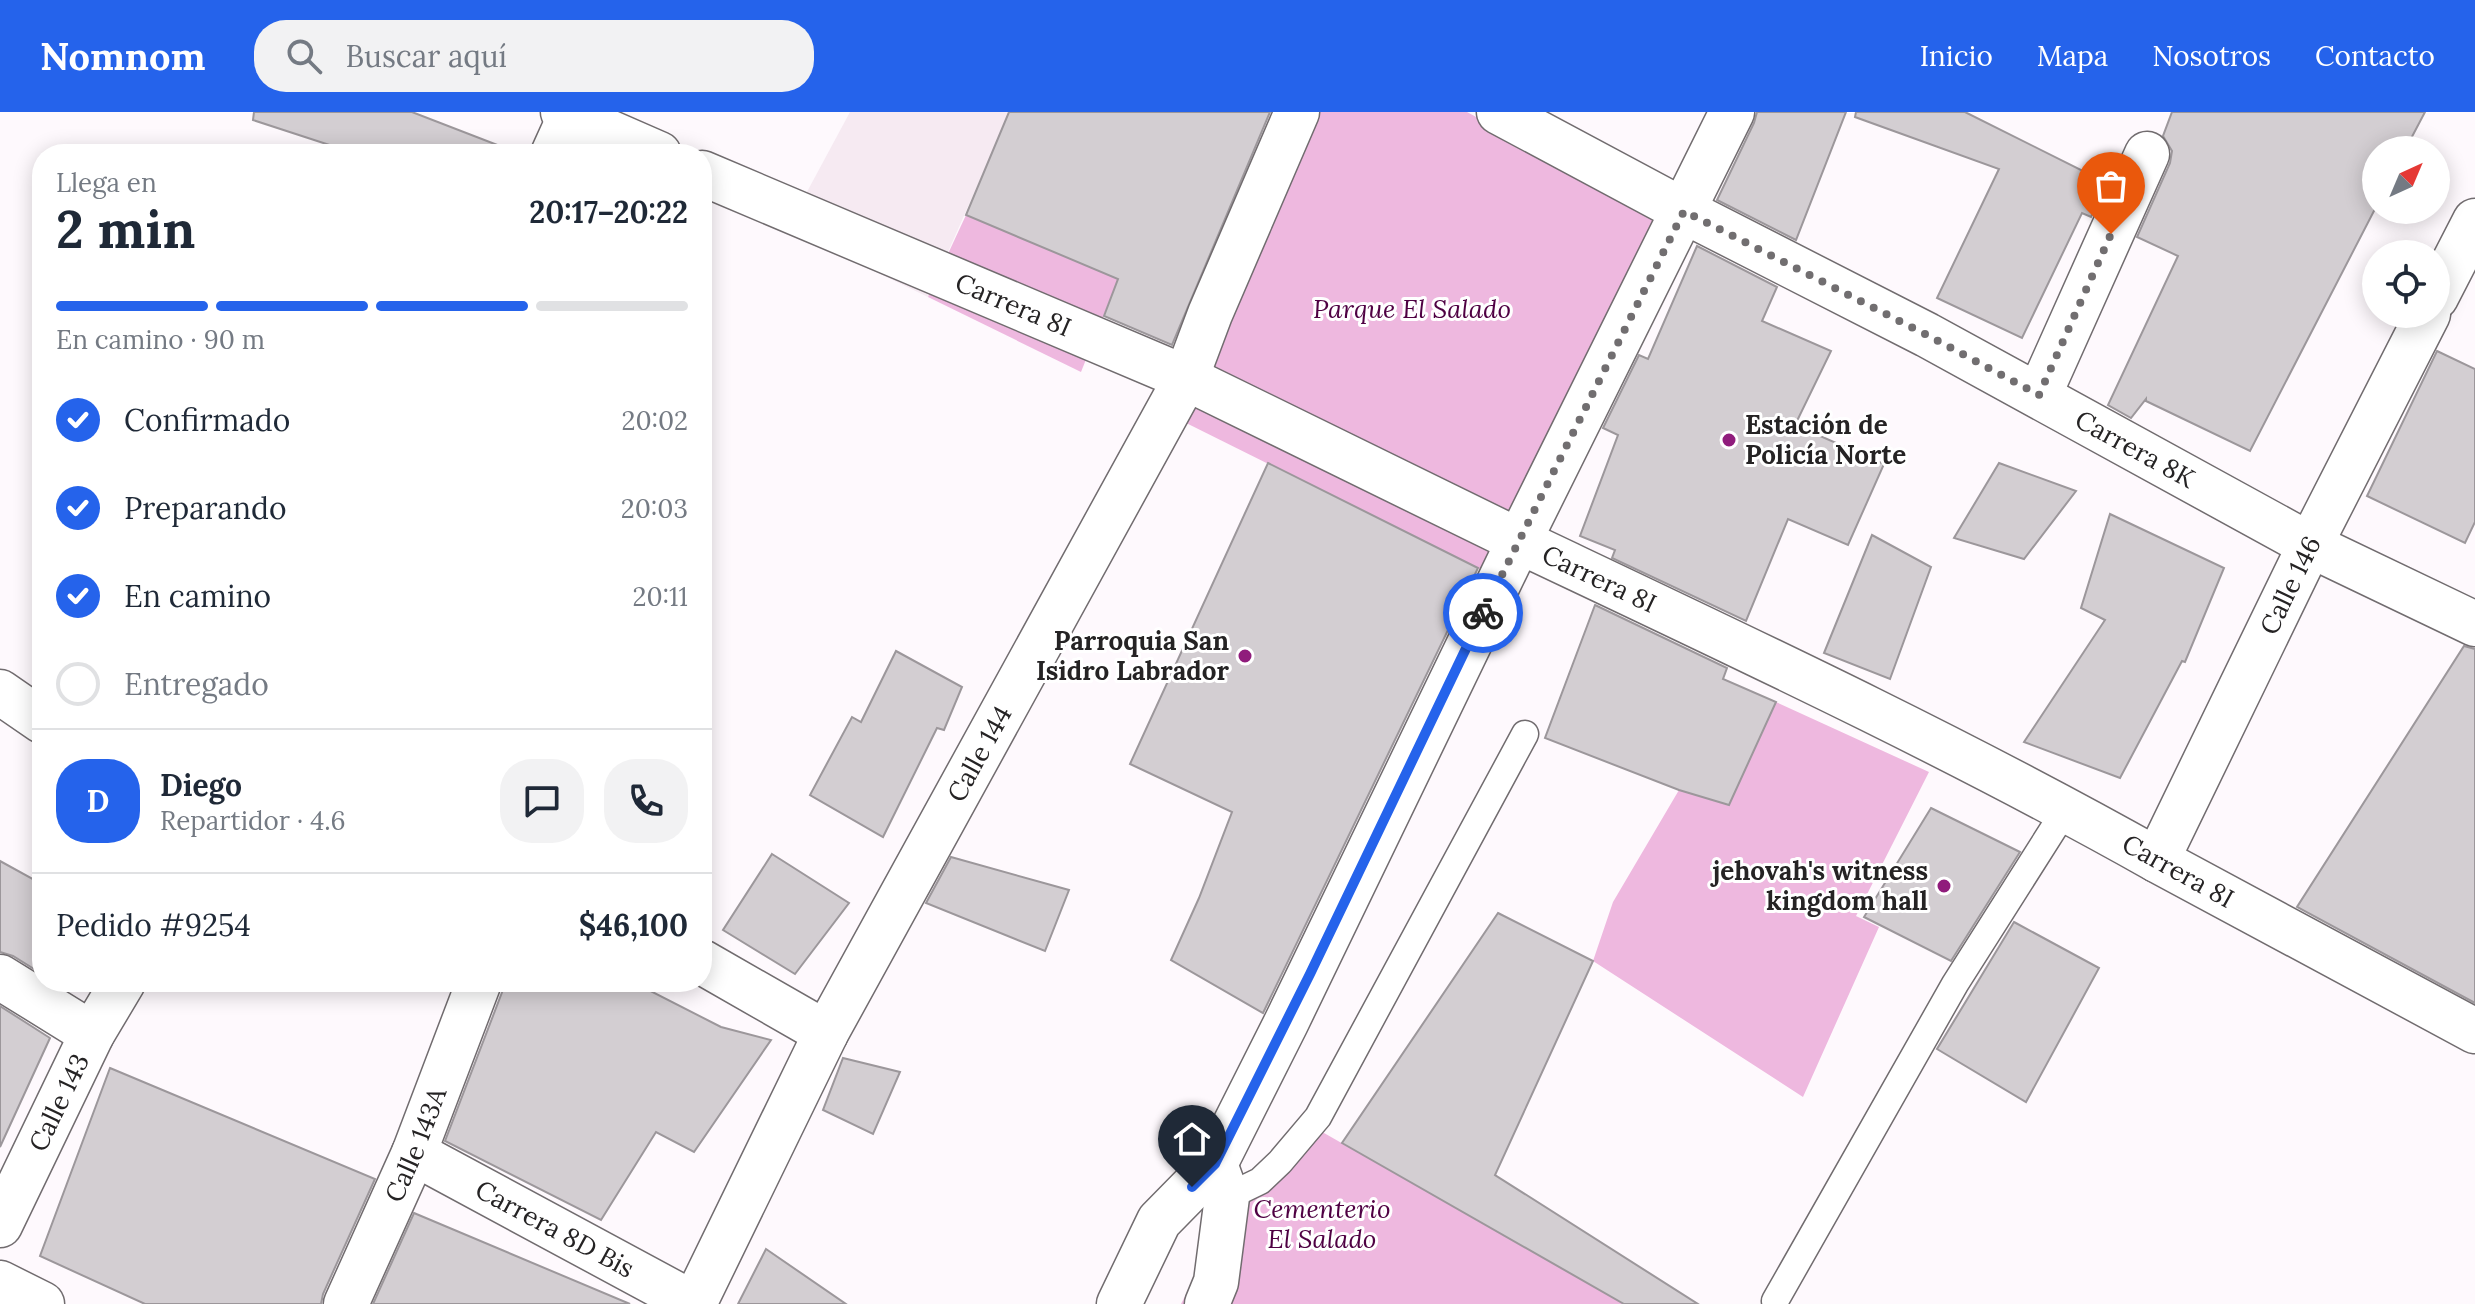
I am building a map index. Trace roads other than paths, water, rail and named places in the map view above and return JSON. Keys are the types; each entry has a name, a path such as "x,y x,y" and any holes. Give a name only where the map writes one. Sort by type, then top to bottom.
{"street":[{"name":"Calle 144","path":"694,1304 826,1033 1186,378 1210,314 1297,112"},
{"name":"Carrera 8K","path":"1499,112 1927,335 2310,545 2475,624"},
{"path":"1207,1304 1216,1282 1211,1183 1519,541 1732,112"},
{"path":"565,123 629,144"},
{"path":"2039,395 2147,154"},
{"name":"Carrera 8I","path":"712,177 1186,378 1828,688 2066,809 2475,1031"},
{"path":"2450,270 2475,221"},
{"name":"Calle 146","path":"2157,860 2310,545 2421,328"},
{"path":"0,692 32,714"},
{"path":"712,968 826,1033"},
{"path":"0,977 92,1034"},
{"name":"Calle 143","path":"0,1225 92,1034 117,992"},
{"name":"Calle 143A","path":"346,1304 414,1153 475,992"},
{"name":"Carrera 8D Bis","path":"414,1153 694,1304"},
{"path":"1119,1304 1159,1221 1211,1183"},
{"path":"0,1283 42,1304"}],"lane":[{"path":"1211,1183 1260,1181 1318,1117 1525,734"},
{"path":"1775,1301 1955,984 2066,809"}],"place":[{"name":"Estación de Policía Norte","path":"1729,440"},
{"name":"Parroquia San Isidro Labrador","path":"1245,656"},
{"name":"jehovah's witness kingdom hall","path":"1944,886"}],"park label":[{"name":"Parque El Salado","path":"1412,309"},
{"name":"Cementerio El Salado","path":"1322,1224"}]}
